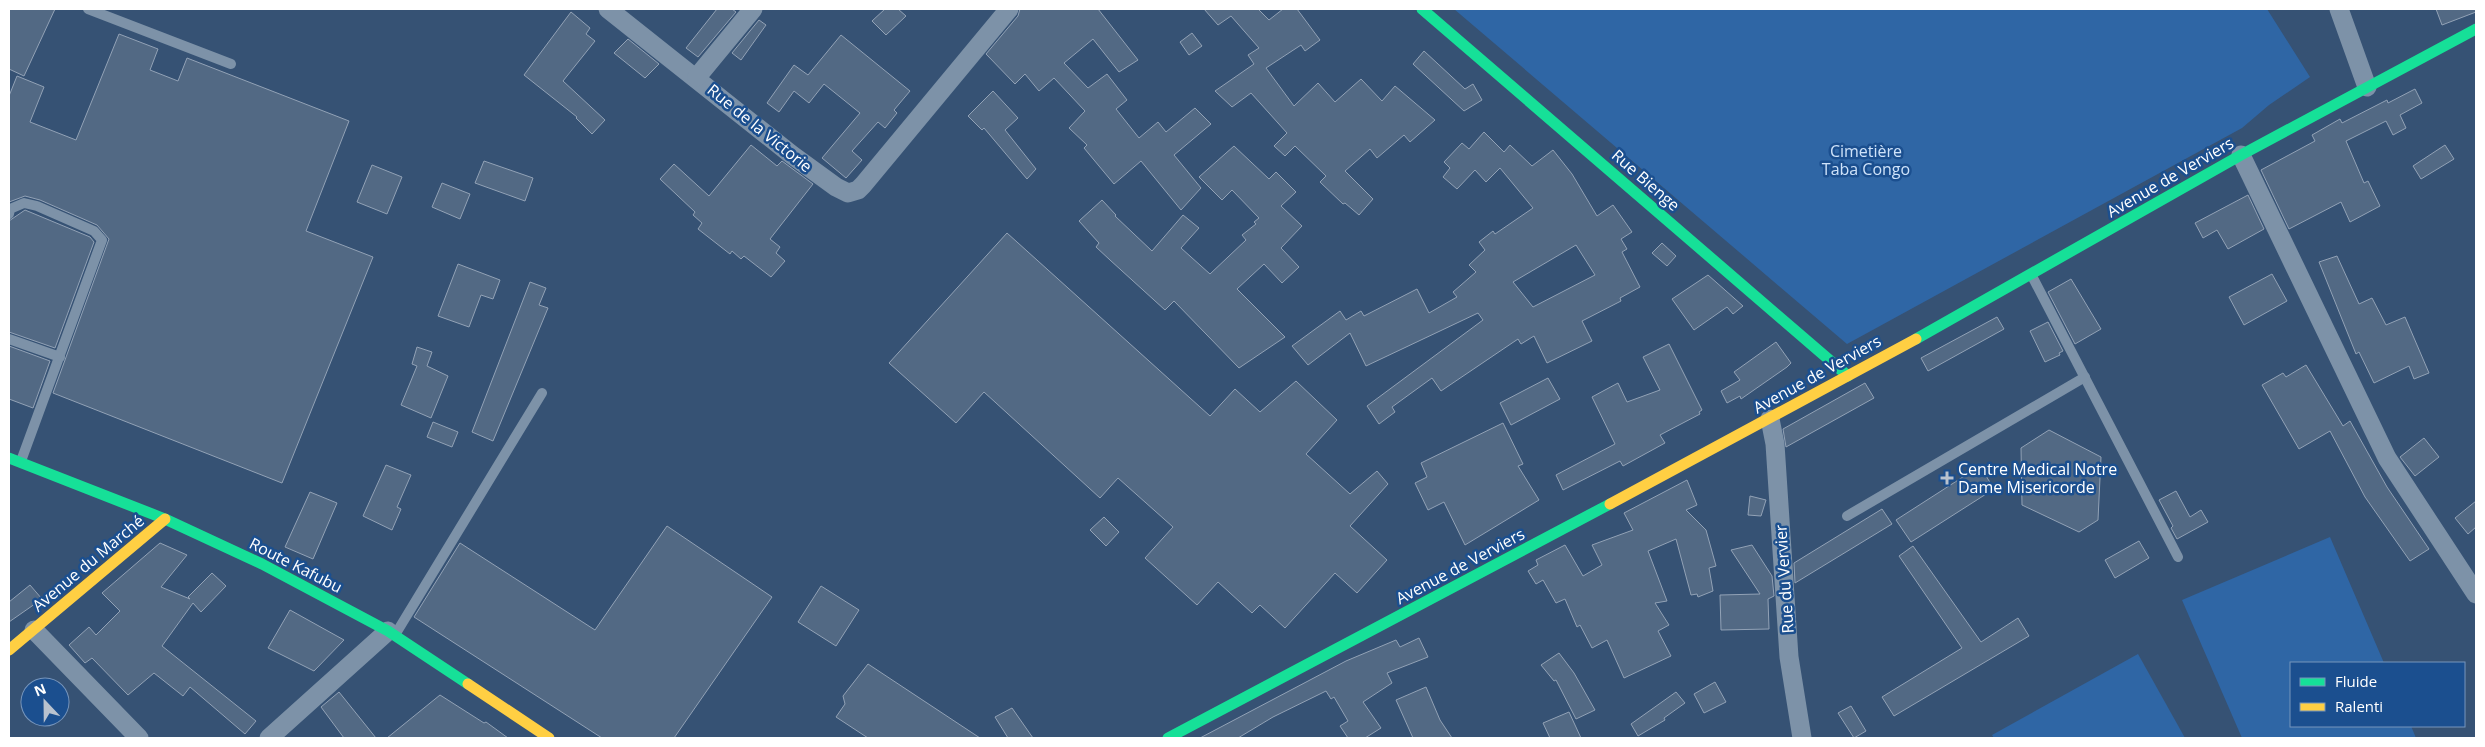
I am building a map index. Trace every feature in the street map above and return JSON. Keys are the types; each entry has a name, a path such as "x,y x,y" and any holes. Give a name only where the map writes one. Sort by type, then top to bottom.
{"street":[{"name":"Rue de la Victorie","path":"608,9 697,77 792,155 836,187 848,193 858,190 1009,9"},
{"path":"697,77 752,9"},
{"name":"Rue Bienge","path":"1422,9 1848,376"},
{"path":"2338,9 2367,87"},
{"name":"Avenue de Verviers","path":"1168,738 1770,419 2031,275 2241,155 2476,29"},
{"path":"2241,155 2386,458 2476,594"},
{"name":"Rue du Vervier","path":"1770,419 1775,444 1789,657 1802,738"},
{"name":"Route Kafubu","path":"9,458 165,519 262,564 391,634 549,738"},
{"name":"Avenue du Marché","path":"9,650 165,519"},
{"path":"34,630 139,738"},
{"path":"270,738 391,634"}],"lane":[{"path":"88,9 231,64"},
{"path":"9,214 10,209 24,203 37,206 94,231 102,240 21,463"},
{"path":"2031,275 2178,557"},
{"path":"9,339 60,357"},
{"path":"1847,516 2084,377"},
{"path":"391,634 542,392"}],"green space":[{"name":"Cimetière Taba Congo","path":"1454,9 2267,9 2310,77 2269,105 2242,128 1847,344"},
{"path":"2330,537 2384,662 2290,662 2290,727 2411,727 2416,738 2242,738 2182,600"},
{"path":"2138,654 2185,738 1994,738 1992,735"}],"building":[{"path":"9,9 55,9 24,76 9,69"},
{"path":"717,9 732,9 736,12 698,57 686,48"},
{"path":"885,9 898,9 906,16 886,35 872,21"},
{"path":"1020,9 1098,9 1138,60 1119,72 1093,39 1064,63 1088,88 1107,74 1127,100 1116,109 1139,138 1158,122 1166,132 1195,108 1211,124 1174,155 1201,188 1181,210 1141,161 1114,184 1084,148 1087,145 1069,128 1085,111 1054,78 1039,91 1025,74 1015,84 986,54 1018,16"},
{"path":"1204,9 1258,9 1269,20 1283,9 1297,9 1320,40 1305,51 1301,45 1266,68 1294,106 1318,83 1335,102 1361,79 1382,101 1395,86 1435,120 1410,142 1404,135 1377,158 1370,149 1345,171 1373,199 1359,215 1345,203 1343,204 1320,182 1326,176 1295,146 1285,156 1274,146 1287,133 1251,93 1232,107 1215,91 1254,64 1248,55 1259,48 1231,16 1218,25"},
{"path":"2436,9 2476,9 2476,12 2442,25"},
{"path":"571,12 590,28 586,34 595,41 563,81 605,120 592,134 577,117 524,75"},
{"path":"759,20 766,25 741,60 732,53"},
{"path":"1192,33 1202,46 1189,55 1180,42"},
{"path":"119,34 158,49 150,70 178,81 187,58 349,121 306,231 373,257 282,483 53,393 109,239 97,225 40,200 25,196 9,202 9,96 17,76 44,87 30,122 76,140"},
{"path":"841,35 910,91 894,110 897,113 885,128 878,122 852,151 862,160 846,178 822,158 860,113 824,84 809,103 794,91 779,112 767,103 794,65 808,75"},
{"path":"628,39 659,64 645,78 614,53"},
{"path":"1424,51 1465,89 1473,84 1482,100 1464,111 1413,64"},
{"path":"2415,89 2422,103 2400,115 2406,128 2393,135 2386,121 2346,141 2364,183 2368,181 2380,206 2350,222 2341,202 2289,229 2261,170 2315,141 2312,135 2340,119 2342,123 2387,100 2388,103"},
{"path":"993,91 1018,118 1005,130 1036,169 1027,179 984,128 982,130 968,116"},
{"path":"1484,132 1504,152 1510,145 1532,166 1553,150 1572,174 1597,216 1613,205 1632,232 1621,239 1627,249 1622,252 1640,287 1620,298 1621,301 1582,321 1592,341 1547,363 1534,336 1521,344 1518,339 1441,391 1432,378 1392,407 1395,412 1379,424 1367,406 1483,320 1478,313 1366,366 1350,333 1308,365 1292,346 1340,311 1346,320 1361,311 1364,316 1417,289 1429,313 1457,297 1453,292 1476,272 1469,265 1485,250 1479,242 1493,231 1495,234 1533,208 1500,168 1486,182 1475,170 1457,189 1443,177 1450,168 1444,162 1462,143 1469,149","holes":["1576,245 1595,275 1533,307 1513,282"]},
{"path":"751,145 777,166 782,161 813,184 770,239 780,247 776,253 785,261 771,277 744,256 741,259 732,251 730,254 698,229 702,223 693,215 695,212 660,179 674,164 709,196"},
{"path":"2445,145 2454,159 2421,179 2413,166"},
{"path":"1234,146 1269,179 1276,172 1296,192 1281,206 1302,226 1281,248 1299,267 1282,283 1264,264 1237,289 1285,337 1239,368 1174,301 1165,310 1110,260 1096,247 1099,243 1079,221 1102,200 1115,216 1152,251 1183,215 1199,228 1181,248 1210,274 1246,240 1242,235 1256,224 1254,222 1259,218 1232,190 1222,200 1199,177"},
{"path":"484,161 533,178 525,201 475,183"},
{"path":"372,165 402,177 387,214 357,202"},
{"path":"442,183 470,194 460,219 432,207"},
{"path":"2248,195 2264,229 2228,249 2217,230 2203,238 2195,223"},
{"path":"25,210 90,237 94,242 55,348 9,332 9,221"},
{"path":"1007,233 1210,416 1235,389 1260,412 1296,381 1337,420 1306,454 1350,494 1377,471 1388,484 1350,526 1387,560 1357,593 1335,573 1285,628 1260,605 1252,613 1218,582 1197,605 1145,558 1173,527 1118,478 1100,498 984,392 956,423 889,363"},
{"path":"1662,243 1676,256 1667,266 1652,253"},
{"path":"2337,256 2359,304 2372,298 2386,325 2405,317 2429,373 2414,379 2409,366 2374,383 2359,352 2356,354 2319,262"},
{"path":"458,264 500,280 493,299 481,295 469,327 438,316"},
{"path":"2272,274 2287,301 2244,325 2229,297"},
{"path":"1708,275 1743,306 1733,314 1727,307 1694,330 1672,299"},
{"path":"2071,279 2101,329 2075,344 2048,292"},
{"path":"530,282 546,288 539,305 548,308 493,441 472,432"},
{"path":"1997,317 2004,329 1928,371 1921,358"},
{"path":"2048,322 2063,351 2059,353 2060,355 2045,362 2030,331"},
{"path":"1776,342 1791,363 1741,399 1740,396 1727,403 1721,391 1740,380 1734,372"},
{"path":"1669,344 1702,410 1699,412 1700,414 1660,435 1665,443 1623,466 1620,461 1563,490 1556,475 1615,444 1592,397 1618,383 1627,402 1660,390 1643,357"},
{"path":"9,346 50,361 33,408 9,399"},
{"path":"417,347 432,352 427,366 448,376 431,418 401,405 417,366 412,364"},
{"path":"2306,365 2343,426 2350,421 2387,487 2429,549 2410,561 2365,497 2330,431 2299,449 2262,385 2283,373 2286,377"},
{"path":"1548,378 1560,399 1511,425 1500,403"},
{"path":"1865,383 1874,398 1786,447 1783,429"},
{"path":"433,422 458,432 452,447 427,437"},
{"path":"1503,423 1523,464 1518,466 1539,500 1465,545 1444,502 1428,510 1415,483 1427,477 1421,463"},
{"path":"2049,430 2101,457 2098,520 2079,532 2022,505 2021,448"},
{"path":"2424,438 2439,457 2415,476 2400,457"},
{"path":"386,465 411,475 397,507 401,509 392,530 363,516"},
{"path":"1980,466 1994,489 1911,542 1896,520"},
{"path":"1687,480 1697,505 1686,510 1706,530 1716,566 1709,568 1713,591 1698,597 1697,594 1691,595 1676,539 1648,551 1667,601 1655,603 1669,625 1658,631 1671,656 1624,678 1607,640 1592,648 1580,625 1577,627 1565,599 1556,603 1543,580 1536,584 1528,571 1538,565 1536,560 1565,545 1583,576 1602,565 1592,545 1633,530 1624,513"},
{"path":"2176,491 2190,517 2201,510 2208,522 2177,539 2171,528 2173,526 2159,500"},
{"path":"310,492 337,503 313,559 285,547"},
{"path":"1750,496 1766,500 1761,516 1748,515"},
{"path":"2476,501 2476,527 2468,534 2455,518"},
{"path":"1882,509 1892,524 1795,583 1794,563"},
{"path":"1104,517 1119,532 1106,546 1090,530"},
{"path":"667,526 772,597 674,738 602,738 414,617 460,543 595,630"},
{"path":"2139,541 2149,558 2115,578 2105,560"},
{"path":"160,543 187,555 161,587 190,599 188,597 212,573 226,586 201,612 193,603 162,646 256,721 245,734 190,687 183,696 154,673 128,695 92,658 85,663 69,645 89,627 96,635 120,611 102,593"},
{"path":"1752,545 1772,576 1774,596 1768,599 1769,629 1721,630 1720,595 1760,594 1731,550"},
{"path":"1913,546 1981,642 2018,618 2029,636 1894,716 1882,697 1962,648 1899,556"},
{"path":"30,585 42,599 9,622 9,602"},
{"path":"821,586 859,610 836,646 798,622"},
{"path":"290,610 344,640 314,671 268,648"},
{"path":"1419,638 1428,657 1387,673 1392,683 1363,702 1381,728 1365,738 1348,738 1340,726 1348,721 1334,697 1331,699 1326,691 1273,717 1238,738 1200,738 1346,661 1396,640 1400,647"},
{"path":"1559,653 1574,673 1595,710 1576,719 1556,680 1554,681 1541,665"},
{"path":"868,664 980,738 868,738 836,717 845,704 843,696"},
{"path":"1715,682 1726,702 1704,713 1694,694"},
{"path":"1426,687 1440,720 1452,738 1413,738 1396,700"},
{"path":"339,692 376,738 344,738 321,707"},
{"path":"1676,692 1685,703 1664,718 1665,720 1638,736 1631,724"},
{"path":"440,695 484,723 486,722 508,738 387,738"},
{"path":"1851,706 1866,731 1854,738 1838,713"},
{"path":"1012,708 1033,738 1008,738 995,717"},
{"path":"1569,712 1581,738 1550,738 1543,723"}],"traffic: fast":[{"path":"1422,9 1848,376"},
{"path":"1916,339 2241,155 2476,29"},
{"path":"9,458 165,519 262,564 388,631 468,684"},
{"path":"1168,738 1610,504"}],"traffic: slow":[{"path":"1610,504 1916,339"},
{"path":"9,650 165,519"},
{"path":"468,684 549,738"}],"place":[{"name":"Centre Medical Notre Dame Misericorde","path":"1947,478"}]}
